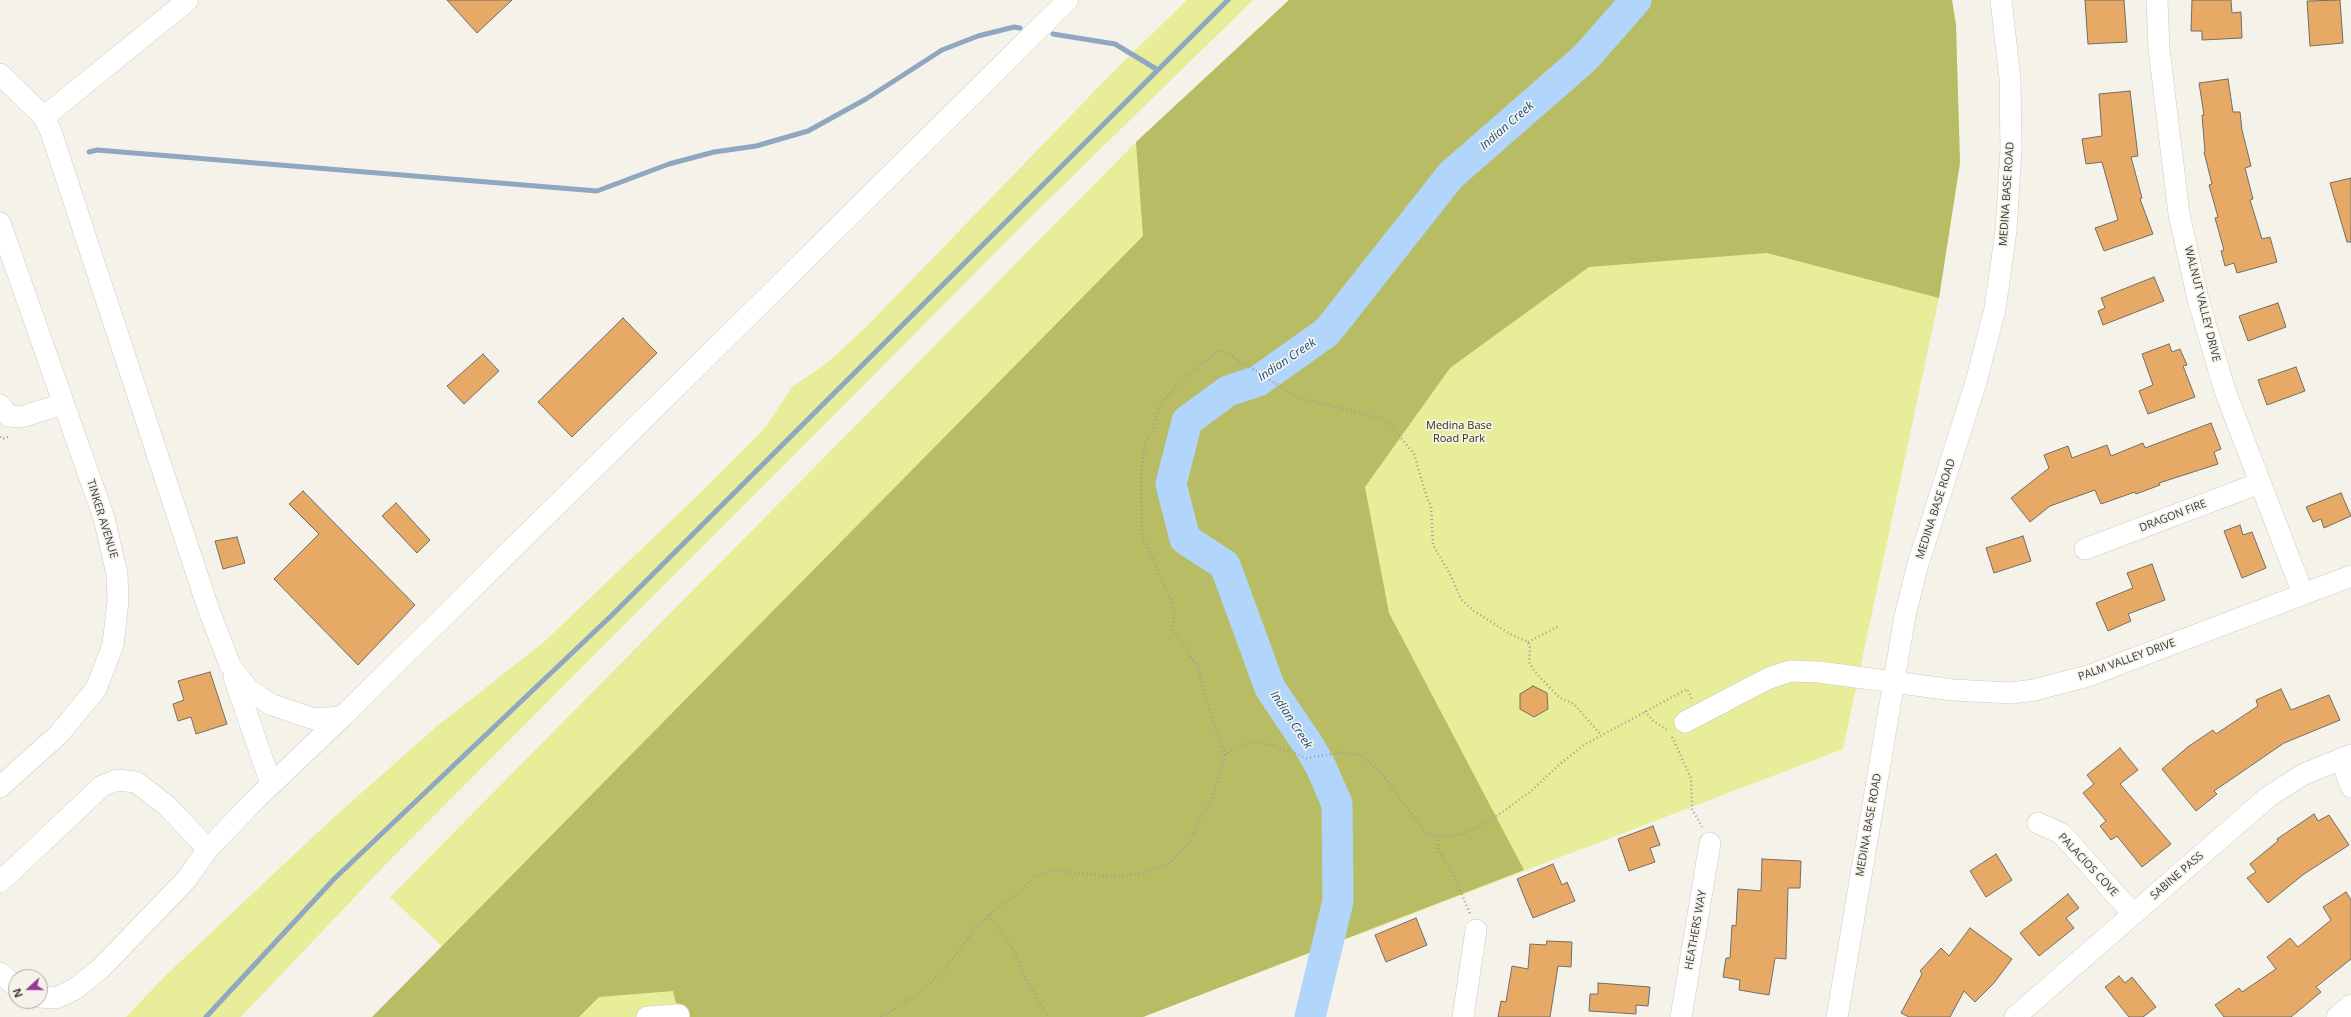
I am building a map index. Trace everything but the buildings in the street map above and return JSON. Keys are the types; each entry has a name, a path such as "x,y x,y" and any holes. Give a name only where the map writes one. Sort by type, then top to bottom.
{"street":[{"path":"44,117 188,0"},
{"path":"48,998 56,998 75,989 100,970 186,880 208,849 271,784 342,716 1068,0"},
{"name":"MEDINA BASE ROAD","path":"1837,1017 1905,616 1918,564 1976,382 1995,309 2006,231 2011,149 2010,79 2001,0"},
{"name":"WALNUT VALLEY DRIVE","path":"2157,0 2159,49 2179,214 2198,299 2225,391 2303,594"},
{"path":"0,74 44,117 208,608 230,665 271,784"},
{"name":"TINKER AVENUE","path":"0,223 104,518 113,551 117,574 118,600 113,645 96,689 59,734 0,787"},
{"path":"0,405 9,416 21,417 63,404"},
{"name":"DRAGON FIRE","path":"2085,548 2260,483"},
{"name":"PALM VALLEY DRIVE","path":"1692,718 1767,679 1790,672 1819,672 1894,684 1953,690 2011,693 2034,690 2088,676 2351,576"},
{"path":"230,665 248,689 270,704 314,720 342,716"},
{"path":"2346,757 2351,787"},
{"name":"SABINE PASS","path":"2015,1017 2268,797 2304,774 2346,757"},
{"path":"0,882 102,786 117,780 136,782 166,805 208,849"},
{"name":"PALACIOS COVE","path":"2038,823 2062,834 2133,914"},
{"name":"HEATHERS WAY","path":"1681,1017 1710,843"},
{"path":"1463,1017 1476,930"},
{"path":"0,973 8,980"},
{"path":"2337,1017 2351,1005"},
{"path":"647,1017 680,1015"}],"path":[{"path":"1225,756 1212,722 1197,666 1172,628 1175,614 1172,602 1142,536 1140,472 1145,443 1152,432 1159,406 1181,381 1216,352 1224,350 1300,399 1359,412 1381,419 1391,425 1414,454 1427,498 1431,506 1433,545 1450,574 1461,599 1474,611 1510,634 1528,642 1530,648 1529,662 1535,672 1560,698 1574,704 1601,735"},
{"path":"1528,642 1559,626"},
{"path":"881,1017 924,990 954,959 977,925 1011,898 1035,876 1054,870 1114,877 1145,873 1169,864 1190,842 1199,820 1212,799 1225,756 1237,746 1255,742 1275,746 1307,758 1344,752 1362,756 1386,779 1425,832 1438,836 1458,835 1478,827 1504,811 1530,792 1566,759 1601,735 1687,689 1692,718"},
{"path":"1645,711 1652,720 1664,727 1678,746 1691,778 1692,809 1710,843"},
{"path":"1438,836 1438,850 1453,873 1476,930"},
{"path":"988,915 1012,947 1029,985 1048,1017"}],"green space":[{"path":"1187,0 1253,0 1036,212 386,864 241,1017 126,1017 165,976 333,818 436,727 545,641 696,497 765,428 792,387 827,363 866,327 1117,68"},
{"name":"Medina Base Road Park","path":"1289,0 1952,0 1956,25 1960,163 1939,298 1843,749 1143,1017 517,1017 390,897 1136,142"},
{"name":"Medina Base Road Park","path":"1289,0 1952,0 1956,25 1960,163 1939,298 1767,253 1589,267 1450,368 1365,487 1389,613 1524,870 1143,1017 686,1017 685,1005 676,1003 673,991 599,997 579,1017 372,1017 1143,236 1136,142"}],"waterway":[{"path":"206,1017 334,879 611,616 1228,0"},
{"name":"Indian Creek","path":"1310,1017 1338,901 1337,804 1321,767 1309,746 1270,688 1225,565 1185,539 1171,484 1187,421 1228,391 1258,381 1327,332 1451,175 1585,58 1636,0"},
{"path":"89,152 97,150 597,191 669,164 714,152 756,146 808,131 866,99 942,50 978,36 1014,27 1020,28"},
{"path":"1053,34 1115,44 1158,70"}]}
